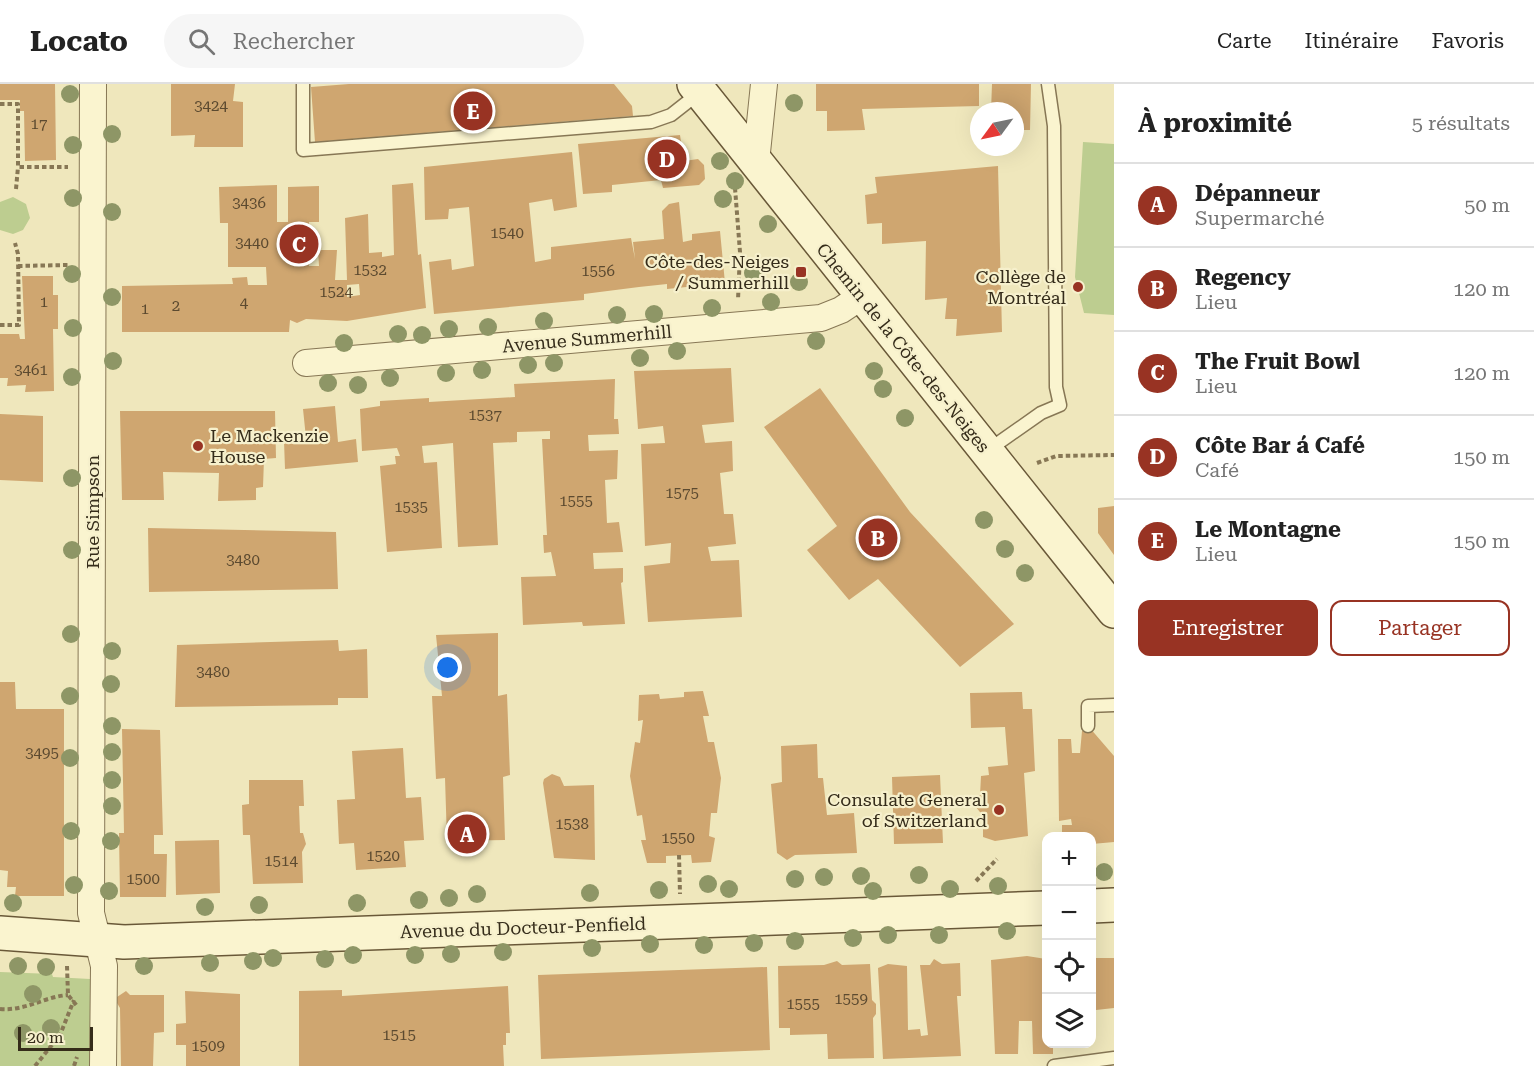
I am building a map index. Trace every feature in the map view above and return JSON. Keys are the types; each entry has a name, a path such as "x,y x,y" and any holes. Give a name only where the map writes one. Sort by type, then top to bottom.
{"main road":[{"name":"Chemin de la Côte-des-Neiges","path":"697,88 1114,611"},
{"path":"1096,906 1114,905"},
{"name":"Avenue du Docteur-Penfield","path":"0,933 124,942 1042,908"}],"street":[{"name":"Rue Simpson","path":"93,84 91,913 104,966 103,1066"},
{"path":"756,162 764,84"},
{"name":"Avenue Summerhill","path":"306,363 821,318 841,310 862,296"}],"lane":[{"path":"303,84 303,150 643,123 671,115 697,88"},
{"path":"986,452 1041,413 1060,405 1056,387 1054,126 1048,84"},
{"path":"1088,726 1088,706 1114,705"},
{"path":"1054,1066 1114,1058"}],"path":[{"path":"0,104 18,104 16,189"},
{"path":"18,167 69,167"},
{"path":"735,188 740,252 738,300"},
{"path":"0,325 19,325 18,266 15,243"},
{"path":"18,266 69,265"},
{"path":"1037,463 1056,456 1114,455"},
{"path":"679,855 680,896"},
{"path":"976,881 997,859"},
{"path":"66,962 68,995"},
{"path":"0,1009 26,1008 49,997 68,995 75,1000 65,1026 35,1066"}],"green space":[{"path":"1083,142 1114,144 1114,315 1084,313 1075,277"},
{"path":"13,197 26,204 30,218 23,230 13,234 0,230 0,202"},
{"path":"0,972 52,974 53,977 90,979 91,1066 0,1066"}],"building":[{"path":"0,84 55,84 56,160 25,161 24,111 20,111 20,100 0,100"},
{"path":"171,84 235,84 233,101 243,102 243,147 194,147 195,135 171,136"},
{"path":"349,84 614,84 632,106 633,116 315,142 311,87"},
{"path":"816,84 979,84 979,102 970,102 970,106 862,109 865,130 827,131 827,111 816,111"},
{"path":"992,84 1031,84 1030,130 1024,130 1024,102 991,102"},
{"path":"680,135 684,161 698,159 704,165 705,179 699,185 663,188 661,180 612,185 612,192 583,194 578,144"},
{"path":"572,152 577,207 554,211 552,199 529,203 535,262 551,259 551,247 631,238 635,259 633,242 664,239 662,211 669,204 679,202 683,242 692,240 692,234 720,231 725,283 667,289 667,284 584,294 584,300 434,314 429,262 451,259 452,270 474,266 469,207 449,209 448,219 425,220 424,167"},
{"path":"998,166 1002,332 956,336 957,319 945,319 947,298 925,300 926,241 882,244 882,223 867,224 865,195 877,193 875,177"},
{"path":"413,183 418,255 421,254 426,308 347,321 306,319 297,323 290,320 289,332 122,332 122,286 233,284 232,278 247,277 248,285 267,285 266,267 228,267 228,223 220,223 219,187 277,185 277,222 288,222 288,187 319,186 319,222 309,222 309,266 319,266 318,250 337,250 335,280 347,280 345,218 368,214 369,253 382,252 382,257 394,255 392,185","holes":["359,284 360,295 347,297 347,285"]},
{"path":"22,276 53,276 53,295 58,295 58,329 53,329 54,391 25,392 26,385 7,386 8,378 0,378 0,334 19,334 20,339 25,339"},
{"path":"731,368 734,422 702,425 705,443 732,441 733,471 720,473 724,514 733,514 736,544 708,547 711,561 739,560 742,617 648,622 644,566 670,563 671,543 645,546 641,444 665,443 663,426 638,429 634,371"},
{"path":"615,379 614,419 618,419 619,434 588,435 589,451 618,450 617,479 605,480 607,523 619,522 623,552 593,553 594,569 623,568 623,582 621,583 625,624 583,626 582,622 523,625 521,577 556,576 551,552 544,553 543,535 547,535 542,439 550,439 550,431 517,432 517,442 493,443 498,545 458,547 453,443 422,446 424,463 437,462 442,548 387,552 380,466 396,464 395,456 400,456 397,448 362,451 360,409 380,406 380,401 429,398 429,402 515,397 514,384"},
{"path":"820,388 910,512 1014,624 960,667 878,579 849,600 807,550 837,526 764,427"},
{"path":"335,406 338,442 356,439 358,462 285,469 284,441 306,438 303,409"},
{"name":"Le Mackenzie House","path":"120,411 275,411 276,458 264,459 263,487 256,488 256,500 218,501 219,473 163,472 164,500 122,500"},
{"path":"0,414 43,416 43,482 0,480"},
{"path":"1114,506 1114,555 1098,533 1098,508"},
{"path":"148,528 336,532 338,589 149,592"},
{"path":"498,633 498,696 507,694 510,775 503,777 505,840 447,841 445,778 436,779 432,696 442,696 436,635"},
{"path":"338,640 339,651 367,649 368,698 338,698 338,705 175,707 177,645"},
{"path":"0,682 15,682 16,709 64,709 64,896 15,896 16,887 7,887 8,871 0,870"},
{"path":"703,691 709,716 703,716 708,742 714,742 721,778 717,813 711,813 709,836 715,838 711,862 692,863 691,855 666,856 666,863 647,863 641,840 646,840 642,815 637,816 630,776 635,742 640,743 643,720 638,721 639,695 659,694 660,699 684,697 684,692"},
{"path":"1022,692 1023,709 1032,709 1035,771 1024,773 1028,836 995,841 983,837 983,816 976,807 976,798 980,795 981,776 989,775 988,767 1008,765 1005,727 971,728 970,693"},
{"path":"1089,727 1114,756 1114,842 1096,844 1096,832 1062,832 1062,825 1072,825 1071,819 1059,821 1058,739 1071,739 1072,753 1080,753 1082,731"},
{"path":"122,729 160,730 163,835 154,835 154,854 167,854 166,897 120,897 119,833 124,833"},
{"path":"817,744 818,778 823,778 827,815 854,813 857,853 795,855 787,860 777,853 771,784 782,782 781,746"},
{"path":"403,748 406,798 421,797 424,840 404,841 406,867 356,870 354,843 339,844 337,800 355,799 352,751"},
{"path":"552,774 560,777 564,786 594,785 595,860 554,858 543,783 544,779"},
{"path":"940,775 943,843 894,844 892,777"},
{"path":"249,780 303,780 304,806 299,806 300,833 303,833 306,844 302,852 303,883 253,884 250,835 243,835 242,805 249,804"},
{"path":"219,840 220,893 176,895 175,841"},
{"path":"1027,956 1042,958 1042,1048 1053,1048 1053,1054 1033,1054 1032,1021 1019,1021 1018,1054 995,1054 991,960"},
{"path":"1096,958 1114,958 1114,1008 1096,1010"},
{"path":"934,959 942,964 960,963 961,996 957,996 961,1056 883,1059 878,968 888,964 907,966 908,1030 920,1029 921,1036 928,1035 920,965 930,965"},
{"path":"837,961 842,965 870,964 872,1000 876,1004 876,1014 873,1018 874,1058 828,1059 827,1034 790,1035 790,1028 779,1028 778,966 824,965"},
{"path":"767,967 770,1050 541,1059 538,975"},
{"path":"508,986 510,1033 506,1033 506,1045 503,1045 504,1066 299,1066 299,991 342,990 342,996"},
{"path":"126,991 130,995 164,995 164,1032 154,1033 153,1066 121,1066 120,1008 117,997"},
{"path":"185,991 240,994 240,1066 186,1066 186,1045 176,1045 176,1024 186,1023"}],"place":[{"name":"Le Montagne","path":"473,111"},
{"name":"Côte Bar á Café","path":"667,159"},
{"name":"The Fruit Bowl","path":"299,244"},
{"name":"Côte-des-Neiges / Summerhill","path":"801,272"},
{"name":"Collège de Montréal","path":"1078,287"},
{"name":"Le Mackenzie House","path":"198,446"},
{"name":"Regency","path":"878,538"},
{"name":"Consulate General of Switzerland","path":"999,810"},
{"name":"Dépanneur","path":"467,834"}]}
